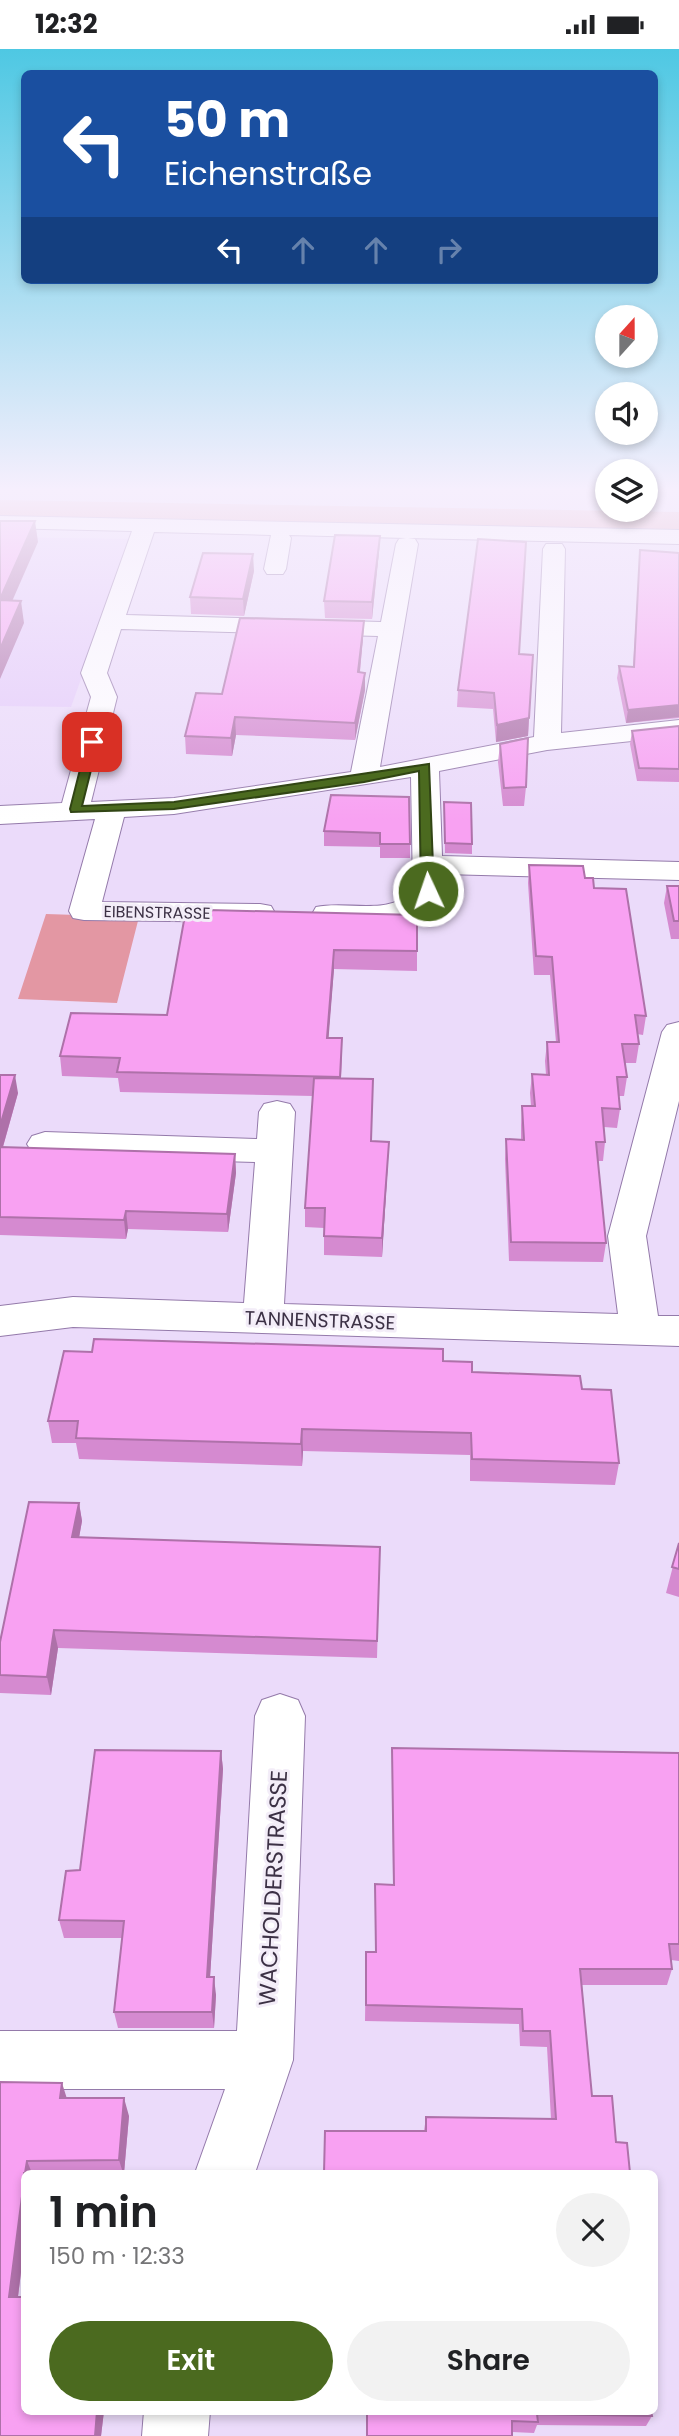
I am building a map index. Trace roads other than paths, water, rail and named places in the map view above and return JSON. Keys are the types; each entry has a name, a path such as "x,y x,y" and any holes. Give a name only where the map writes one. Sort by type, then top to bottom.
{"street":[{"path":"75,809 104,698 93,673 119,599"},
{"path":"364,778 396,599"},
{"path":"547,741 552,599"},
{"path":"111,622 390,629"},
{"path":"0,814 174,806 364,778 547,741 679,728"},
{"name":"EIBENSTRASSE","path":"112,808 84,911 376,915 414,908 428,891 425,766"},
{"path":"426,865 679,871"},
{"path":"640,1330 627,1236 679,1032"},
{"path":"263,1318 277,1112"},
{"path":"45,1144 274,1150"},
{"name":"TANNENSTRASSE","path":"0,1321 73,1312 679,1331"},
{"name":"WACHOLDERSTRASSE","path":"226,2170 264,2060 280,1716"},
{"path":"0,2060 264,2060"},
{"path":"175,2436 177,2415"}]}
